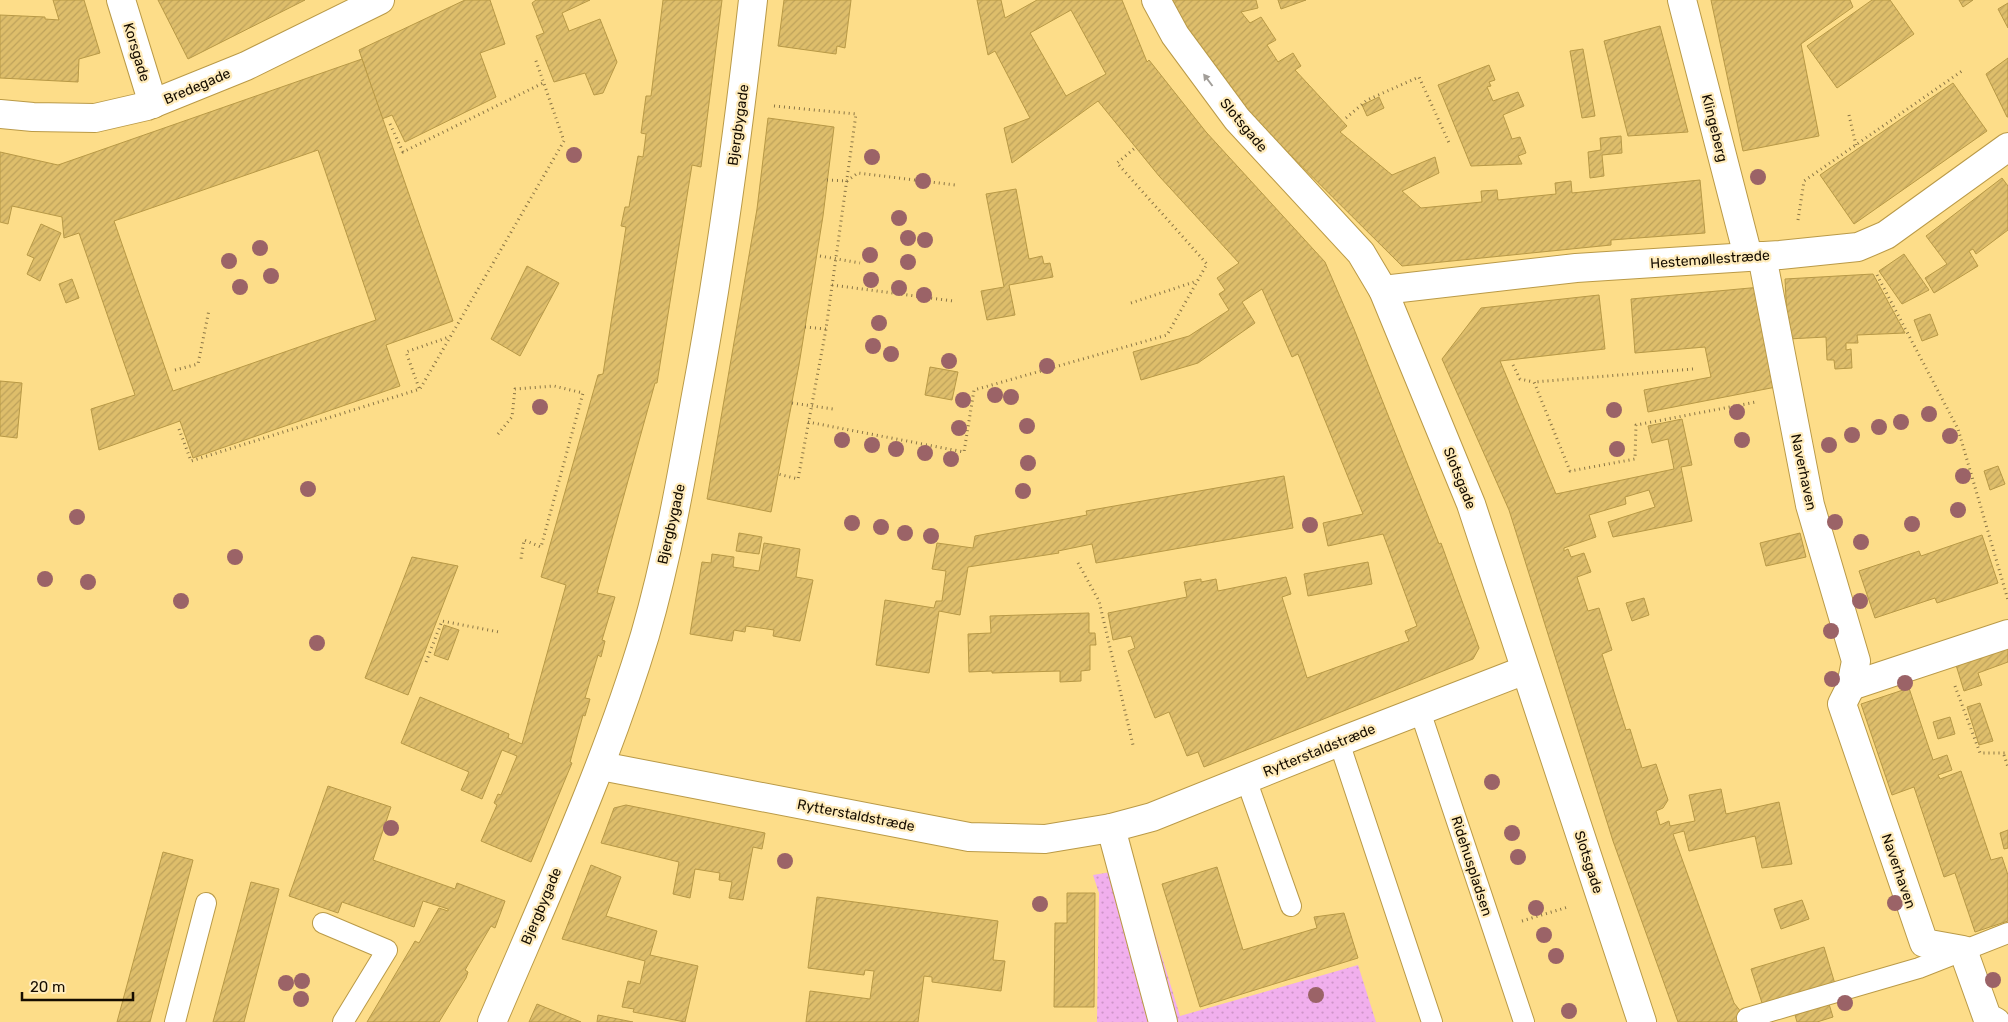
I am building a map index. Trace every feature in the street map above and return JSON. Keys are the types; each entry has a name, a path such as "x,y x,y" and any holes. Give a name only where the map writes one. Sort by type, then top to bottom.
{"street":[{"name":"Korsgade","path":"121,0 154,104"},
{"name":"Bredegade","path":"0,114 32,117 95,118 154,104 246,66 380,0"},
{"name":"Bjergbygade","path":"492,1022 601,766 645,635 676,510 712,310 744,80 753,0"},
{"name":"Slotsgade","path":"1156,0 1175,35 1237,120 1361,253 1383,290 1472,504 1642,1022"},
{"name":"Klingeberg","path":"1682,0 1755,256"},
{"name":"Hestemøllestræde","path":"1383,290 1576,268 1858,247 1886,235 2008,147"},
{"name":"Naverhaven","path":"1755,256 1789,396 1810,505 1856,661 1851,686 1842,704 1924,943 1963,950"},
{"path":"1851,686 2008,634"},
{"name":"Rytterstaldstræde","path":"601,766 969,837 1045,839 1112,828 1152,817 1525,670"},
{"path":"1112,828 1163,1022"},
{"path":"1963,950 1987,1017 1996,1022"}],"lane":[{"name":"Ridehuspladsen","path":"1420,710 1524,1022"},
{"path":"1339,742 1432,1022"},
{"path":"1246,779 1291,906"},
{"path":"175,1022 206,903"},
{"path":"323,923 387,950 343,1022"},
{"path":"1746,1018 1919,968 2008,933"}],"path":[{"path":"178,429 191,462 420,389 564,141 535,58"},
{"path":"1793,253 1804,181 1962,71"},
{"path":"1346,118 1368,100 1419,77 1450,145"},
{"path":"390,124 403,152 544,83"},
{"path":"776,99 774,106 856,114 826,329 798,479 778,474"},
{"path":"1849,115 1856,145"},
{"path":"808,422 964,452 974,390 1167,335 1207,264 1118,163 1136,148"},
{"path":"827,180 847,181 858,173 955,184"},
{"path":"1858,247 1882,283 1958,429 2008,600"},
{"path":"820,256 860,263"},
{"path":"1131,303 1198,281"},
{"path":"832,286 953,301"},
{"path":"175,370 198,364 209,310"},
{"path":"805,327 826,329"},
{"path":"420,389 406,352 450,337"},
{"path":"1514,365 1520,379 1534,382 1692,368"},
{"path":"1534,382 1570,471 1635,459 1636,425 1789,396"},
{"path":"498,434 512,418 515,389 554,386 583,393 541,547 524,540 520,559"},
{"path":"792,403 811,408 833,409"},
{"path":"1078,563 1099,601 1133,745"},
{"path":"426,662 442,621 499,632"},
{"path":"1944,655 1980,753 2006,754 2008,767"},
{"path":"1494,930 1600,896"}],"shaded area":[{"path":"1135,868 1180,1016 1358,965 1376,1022 1097,1022 1099,893 1093,875"}],"building":[{"path":"53,0 84,0 100,53 79,59 78,82 0,78 0,15 45,17 45,19 59,20"},
{"path":"158,0 305,0 188,59"},
{"path":"465,0 490,0 505,44 480,53 496,97 405,142 392,115 382,119 359,50"},
{"path":"536,0 590,0 562,13 569,31 600,19 617,62 603,93 594,95 585,73 554,82 536,36 544,33 532,3"},
{"path":"663,0 722,0 701,167 692,165 657,383 655,383 597,593 615,597 602,640 605,641 601,657 598,655 585,698 590,699 585,716 583,715 570,762 572,763 531,862 481,841 497,805 494,803 498,794 501,795 517,756 502,750 482,799 461,790 469,772 401,743 420,697 509,734 508,738 522,744 566,585 541,577 598,375 603,374 626,227 621,226 625,207 629,207 638,156 643,157 646,134 641,133 646,96 651,96"},
{"path":"784,0 851,0 845,48 837,46 836,54 778,46"},
{"path":"977,0 1001,0 1005,18 1037,0 1122,0 1147,62 1149,60 1206,132 1325,262 1354,329 1439,544 1441,543 1479,648 1473,659 1204,767 1198,752 1187,756 1169,712 1155,718 1128,651 1135,648 1131,636 1113,640 1108,613 1187,597 1184,582 1201,579 1201,582 1216,579 1218,591 1286,577 1291,594 1282,597 1307,678 1409,641 1405,631 1417,626 1383,534 1328,546 1323,523 1363,514 1298,354 1292,357 1262,289 1242,302 1255,323 1198,363 1141,380 1133,352 1189,336 1229,310 1219,294 1225,290 1217,278 1239,263 1159,176 1098,101 1012,163 1004,128 1030,118 995,51 988,55","holes":["1071,10 1106,74 1066,96 1030,33"]},
{"path":"1172,0 1256,0 1258,8 1241,12 1250,23 1261,17 1276,40 1267,45 1278,62 1293,53 1301,66 1295,70 1347,126 1340,132 1392,175 1435,157 1439,173 1402,191 1421,208 1482,202 1481,191 1497,190 1498,200 1556,194 1555,183 1571,181 1572,193 1700,180 1705,233 1611,240 1611,245 1402,266 1235,100 1182,23"},
{"path":"1278,0 1306,0 1281,9"},
{"path":"1711,0 1850,0 1853,7 1801,44 1819,136 1743,151"},
{"path":"1872,0 1890,0 1914,34 1837,88 1807,46"},
{"path":"1959,0 1973,0 1963,7"},
{"path":"2008,3 2008,28 1998,9"},
{"path":"1660,26 1688,132 1628,136 1604,41"},
{"path":"1583,49 1595,116 1582,118 1570,51"},
{"path":"2008,58 2008,117 2007,117 1986,74"},
{"path":"362,59 453,321 386,345 400,386 193,458 180,421 99,450 91,409 135,395 79,233 64,238 62,217 12,206 8,224 0,222 0,152 58,165","holes":["318,150 376,320 173,391 114,221"]},
{"path":"1489,65 1495,80 1489,82 1491,86 1487,87 1493,101 1518,92 1524,106 1503,115 1512,139 1520,137 1526,153 1518,156 1522,164 1471,166 1438,85"},
{"path":"1953,83 1987,131 1854,224 1820,175"},
{"path":"1379,97 1384,108 1367,116 1362,105"},
{"path":"768,118 834,127 823,216 799,365 771,512 707,499 757,209"},
{"path":"1621,136 1622,153 1602,155 1604,176 1590,178 1588,152 1601,150 1600,138"},
{"path":"2002,178 2008,186 2008,230 1976,254 1973,249 1969,251 1978,266 1934,293 1925,278 1947,264 1926,236"},
{"path":"1016,189 1029,259 1042,256 1044,264 1050,263 1053,277 1009,285 1015,315 987,320 981,291 1004,287 986,194"},
{"path":"41,224 61,233 40,281 27,274 34,258 27,255"},
{"path":"1904,254 1929,290 1902,304 1879,271"},
{"path":"527,266 559,283 520,356 491,339"},
{"path":"1873,274 1905,333 1857,335 1858,343 1846,343 1846,350 1851,349 1852,368 1835,369 1834,360 1827,360 1826,337 1788,339 1785,279"},
{"path":"72,279 79,298 66,303 59,284"},
{"path":"1761,287 1776,387 1648,412 1644,390 1711,377 1705,347 1635,353 1631,299"},
{"path":"1599,295 1605,349 1500,361 1556,494 1674,469 1668,439 1652,443 1648,426 1682,419 1692,465 1681,467 1692,521 1613,537 1608,522 1655,507 1649,490 1625,497 1626,504 1589,515 1596,537 1564,548 1564,551 1568,549 1571,557 1584,553 1591,572 1577,577 1588,611 1599,608 1612,650 1602,654 1626,730 1630,729 1642,768 1656,764 1668,800 1663,808 1656,811 1660,825 1669,821 1670,826 1695,821 1689,795 1721,789 1726,814 1779,802 1792,864 1762,868 1755,836 1689,851 1684,831 1673,834 1734,1003 1749,1022 1678,1022 1613,841 1509,510 1442,359 1481,308"},
{"path":"1930,314 1938,335 1922,341 1914,320"},
{"path":"930,367 958,372 952,400 925,395"},
{"path":"0,381 22,383 17,438 0,436"},
{"path":"1998,466 2005,484 1990,490 1984,471"},
{"path":"1284,476 1293,528 1096,563 1092,544 1058,551 1059,553 968,567 960,615 939,611 929,673 876,665 885,600 934,608 936,601 942,601 946,571 932,569 937,543 973,548 975,536 1087,515 1086,511"},
{"path":"739,533 762,537 759,554 736,551"},
{"path":"1800,533 1806,557 1766,566 1760,543"},
{"path":"1982,535 1998,583 1937,603 1935,598 1875,618 1859,571 1919,551 1921,556"},
{"path":"764,543 800,549 796,577 813,580 800,641 773,636 774,630 746,626 745,632 734,630 732,641 690,634 702,562 711,563 712,554 734,557 733,567 759,571"},
{"path":"412,557 458,566 408,695 365,678"},
{"path":"1368,562 1372,584 1308,596 1304,574"},
{"path":"1644,598 1649,615 1632,621 1626,603"},
{"path":"1089,613 1089,633 1095,633 1096,645 1090,645 1090,670 1081,671 1081,681 1060,682 1060,671 969,672 968,634 991,633 990,616"},
{"path":"444,625 459,630 448,660 434,655"},
{"path":"2008,648 2008,662 1978,673 1982,685 1964,691 1956,665"},
{"path":"1909,688 1933,760 1947,755 1952,770 1938,775 1940,779 1961,771 1991,860 2002,857 2008,875 2008,921 1975,932 1955,873 1944,877 1914,787 1892,795 1861,704"},
{"path":"1980,703 1993,741 1979,745 1967,707"},
{"path":"1950,717 1955,734 1938,739 1933,722"},
{"path":"328,786 391,807 373,860 455,889 457,883 505,901 495,928 491,926 465,970 468,972 466,978 439,1022 367,1022 415,941 419,943 439,908 448,911 448,909 423,901 414,927 342,902 338,913 289,896"},
{"path":"626,805 765,833 762,849 753,847 743,900 729,898 732,882 719,880 720,873 695,869 690,898 673,894 679,862 601,843 614,808"},
{"path":"2008,830 2008,848 2004,849 2000,833"},
{"path":"163,852 193,860 150,1022 117,1022"},
{"path":"591,865 621,877 606,916 657,931 650,955 698,966 685,1022 633,1012 634,1009 622,1007 628,981 640,984 645,961 562,939"},
{"path":"1217,867 1243,950 1317,928 1314,917 1344,913 1358,958 1200,1007 1162,884"},
{"path":"251,882 279,889 244,1022 213,1022"},
{"path":"1067,893 1095,893 1094,1007 1054,1007 1055,923 1067,923"},
{"path":"817,897 998,921 993,960 1005,961 1001,991 932,982 932,977 924,976 918,1022 806,1022 810,991 870,999 874,971 865,970 864,975 808,968"},
{"path":"1802,900 1809,919 1781,929 1774,909"},
{"path":"1824,947 1835,984 1763,1006 1751,969"},
{"path":"537,1004 581,1022 529,1022"},
{"path":"1829,1004 1833,1017 1817,1022 1797,1022 1795,1015"},
{"path":"598,1015 633,1022 597,1022"}]}
